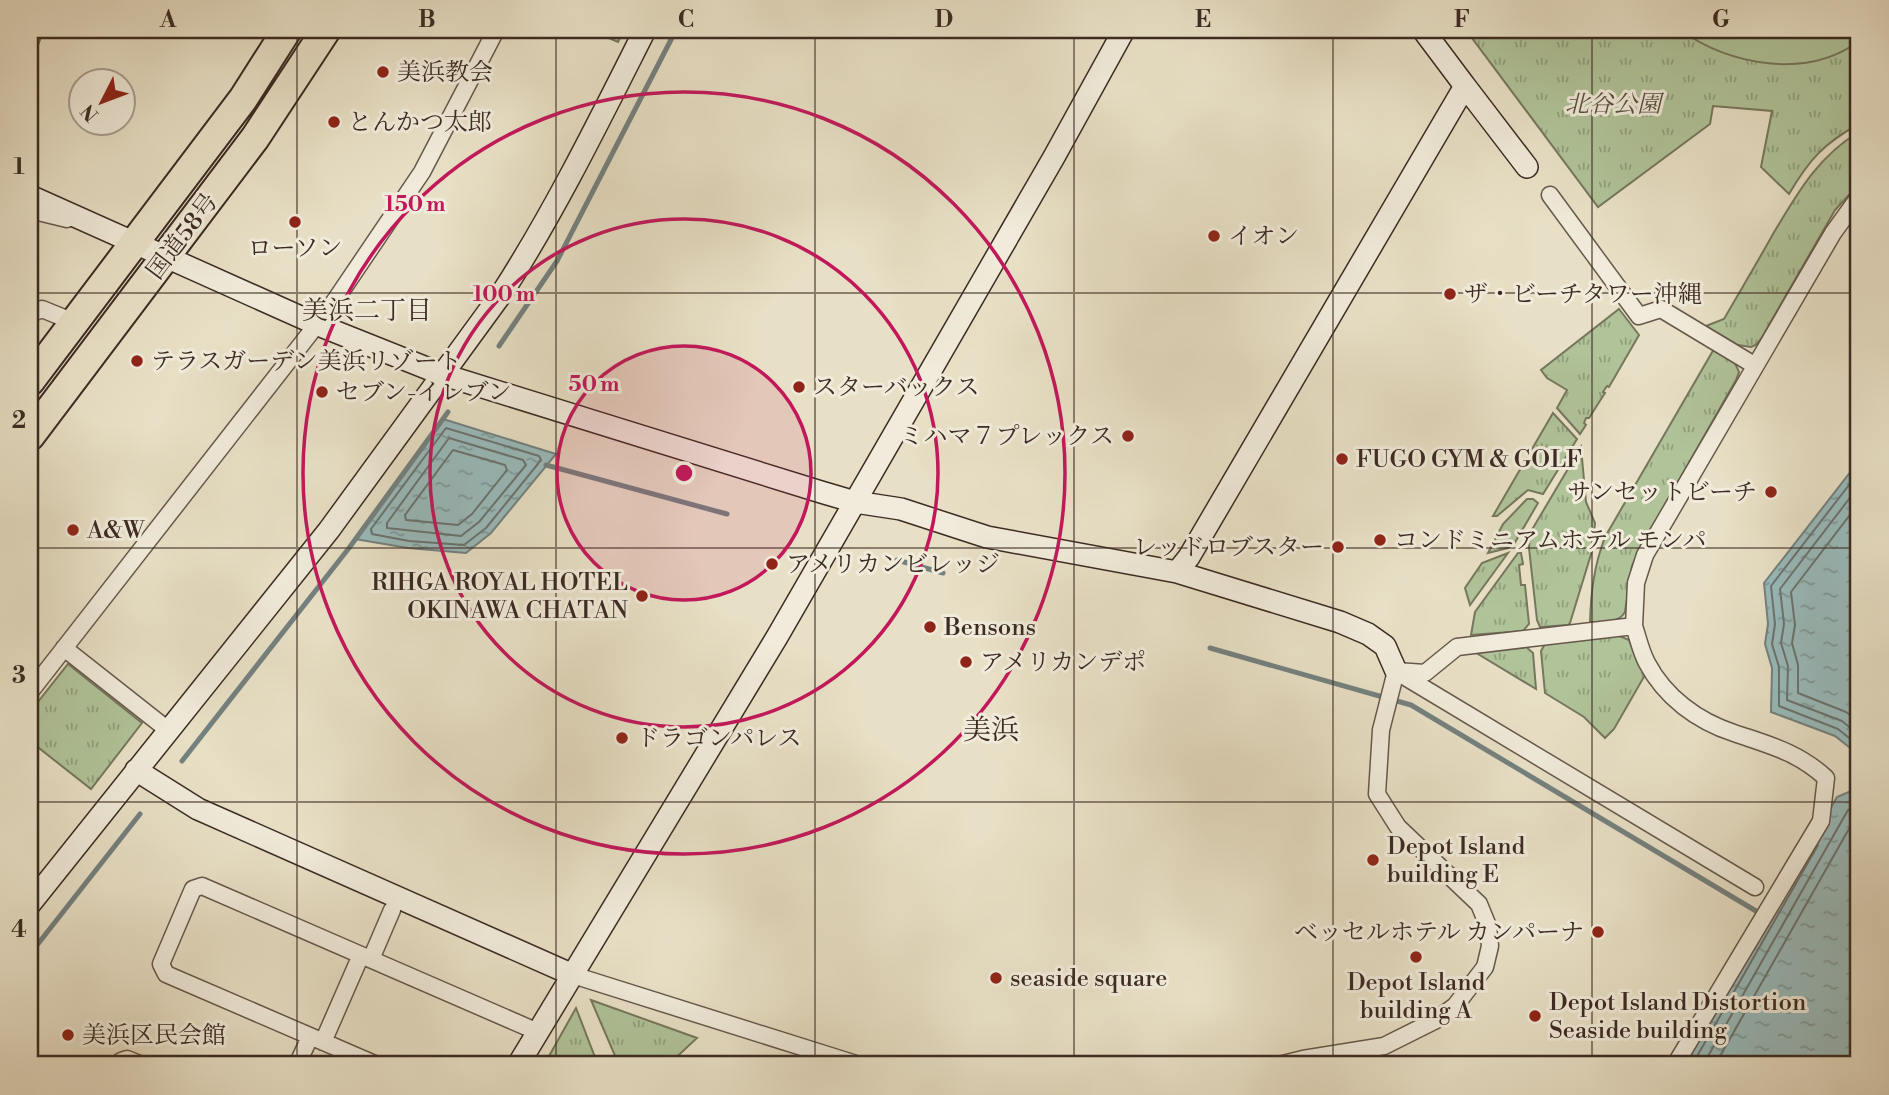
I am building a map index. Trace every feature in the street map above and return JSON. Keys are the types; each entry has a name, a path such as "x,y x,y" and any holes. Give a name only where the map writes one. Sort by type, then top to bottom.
{"highway":[{"name":"国道58号","path":"30,381 243,99 287,30"},
{"name":"国道58号","path":"30,436 272,114 326,30"}],"street":[{"path":"30,692 332,304 422,172 496,30"},
{"path":"30,904 329,530 444,375 527,255 645,30"},
{"path":"518,1065 777,637 1047,169 1124,30"},
{"path":"1423,30 1527,167"},
{"path":"1177,572 1203,533 1465,86"},
{"path":"1550,195 1639,316 1661,309 1754,365"},
{"path":"30,196 316,324 444,375 855,502 901,509 986,537 1177,572 1340,622 1368,634 1385,646 1396,671 1381,730 1377,794 1398,827 1479,904 1488,926 1490,946 1485,967 1455,1006 1436,1020 1384,1046 1279,1065"},
{"path":"1675,1065 1821,821 1826,778 1810,763 1786,751 1703,721 1680,705 1661,684 1646,661 1634,626 1636,583 1645,555 1754,365 1833,233 1859,197"},
{"path":"30,210 93,225"},
{"path":"30,314 42,309 74,322"},
{"path":"1396,671 1425,673 1457,647 1634,626"},
{"path":"64,648 168,730"},
{"path":"1396,671 1755,887"},
{"path":"136,770 198,809 573,975 859,1065"},
{"path":"376,1065 166,974 161,964 193,889 202,886 538,1032"},
{"path":"297,1065 317,1039 392,910"},
{"path":"119,1065 127,1059 142,1065"}],"green space":[{"path":"30,30 44,30 30,65"},
{"path":"590,30 624,30 618,42"},
{"name":"北谷公園","path":"1466,30 1859,30 1859,124 1818,153 1789,194 1761,167 1772,111 1713,106 1710,124 1598,207"},
{"path":"1680,30 1859,30 1859,41 1816,61 1769,63 1722,52"},
{"path":"1859,132 1859,184 1835,210 1761,339 1751,347 1738,345 1706,326 1724,319 1782,219 1820,164"},
{"path":"1619,309 1639,335 1609,387 1603,392 1605,393 1589,418 1586,418 1586,425 1580,434 1557,408 1567,390 1547,378 1541,370"},
{"path":"1714,349 1734,361 1739,372 1736,380 1641,547 1632,566 1625,612 1618,619 1590,622 1594,579 1605,537"},
{"path":"1553,413 1577,439 1543,494 1528,490 1497,516 1493,516"},
{"path":"1581,447 1586,502 1595,523 1592,551 1570,623 1540,627 1529,548 1530,533"},
{"path":"1527,499 1538,503 1514,544 1488,553 1503,524"},
{"path":"1508,553 1470,605 1465,588 1482,563"},
{"path":"1518,553 1521,553 1523,564 1519,565 1521,585 1525,585 1529,624 1523,631 1471,635 1475,612"},
{"path":"1617,635 1629,640 1645,675 1614,729 1605,738 1584,717 1545,693 1541,651 1545,644"},
{"path":"1525,646 1533,653 1536,689 1473,651"},
{"path":"68,664 142,723 91,789 30,741 30,712"},
{"path":"591,1000 697,1038 668,1065 619,1065"},
{"path":"576,1008 598,1065 544,1065"}],"water":[{"path":"443,419 556,454 491,533 466,553 408,548 355,539"},
{"path":"1859,461 1859,755 1835,736 1771,712 1772,668 1765,644 1768,624 1764,583"},
{"path":"1853,790 1859,793 1859,1065 1684,1065 1837,797"}],"waterway":[{"path":"499,346 557,261 676,30"},
{"path":"182,761 349,548 448,412"},
{"path":"546,465 727,514"},
{"path":"897,560 943,573"},
{"path":"1210,648 1411,705 1761,914"},
{"path":"30,954 140,814"}],"place":[{"name":"美浜教会","path":"383,72"},
{"name":"とんかつ太郎","path":"334,122"},
{"name":"ローソン","path":"295,222"},
{"name":"イオン","path":"1214,236"},
{"name":"ザ・ビーチタワー沖縄","path":"1450,294"},
{"name":"テラスガーデン美浜リゾート","path":"137,361"},
{"name":"スターバックス","path":"799,387"},
{"name":"セブン-イレブン","path":"322,392"},
{"name":"ミハマ７プレックス","path":"1128,436"},
{"name":"FUGO GYM & GOLF","path":"1342,459"},
{"name":"サンセットビーチ","path":"1771,492"},
{"name":"A&W","path":"73,530"},
{"name":"コンドミニアムホテル モンパ","path":"1380,540"},
{"name":"レッドロブスター","path":"1338,547"},
{"name":"アメリカンビレッジ","path":"772,564"},
{"name":"RIHGA ROYAL HOTEL OKINAWA CHATAN","path":"642,596"},
{"name":"Bensons","path":"930,627"},
{"name":"アメリカンデポ","path":"966,662"},
{"name":"ドラゴンパレス","path":"622,738"},
{"name":"Depot Island building E","path":"1373,860"},
{"name":"ベッセルホテル カンパーナ","path":"1598,932"},
{"name":"Depot Island building A","path":"1416,957"},
{"name":"seaside square","path":"996,978"},
{"name":"Depot Island Distortion Seaside building","path":"1535,1016"},
{"name":"美浜区民会館","path":"68,1035"}],"district":[{"name":"美浜二丁目","path":"367,310"},
{"name":"美浜","path":"991,729"}]}
